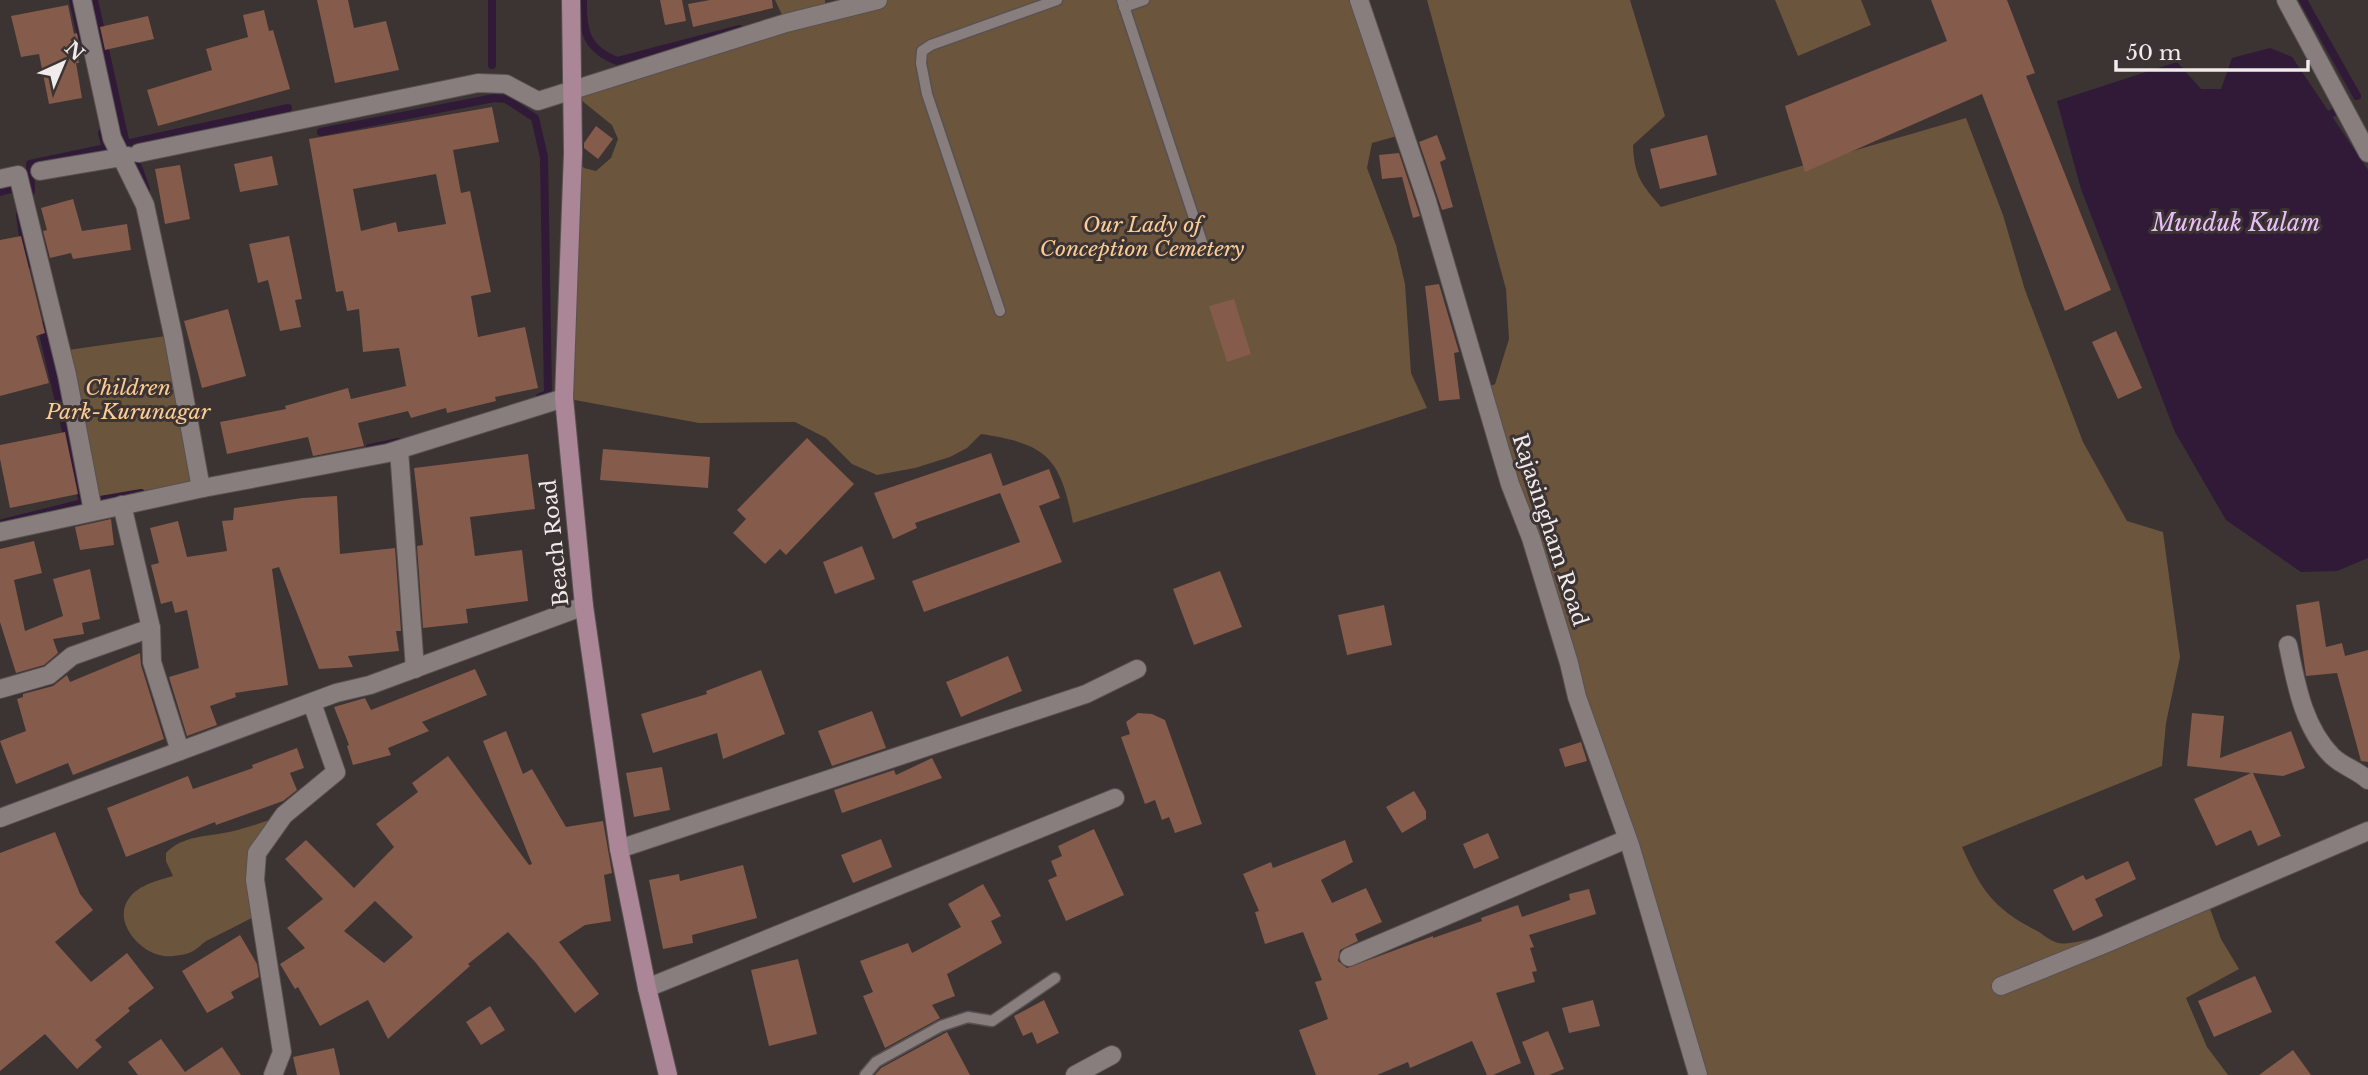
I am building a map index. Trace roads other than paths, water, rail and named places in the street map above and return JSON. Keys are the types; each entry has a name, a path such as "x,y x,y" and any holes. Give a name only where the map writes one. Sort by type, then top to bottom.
{"main road":[{"name":"Beach Road","path":"571,0 573,153 564,398 584,606 620,849 647,988 668,1075"}],"street":[{"path":"82,0 112,138 129,156 145,205 200,483 204,488"},
{"path":"40,171 129,156 478,83 506,84 538,101 826,6 878,0"},
{"name":"Rajasingham Road","path":"1359,0 1427,201 1510,484 1531,538 1577,697 1627,839 1698,1075"},
{"path":"2286,0 2368,153"},
{"path":"0,179 18,175 67,375 93,511"},
{"path":"0,532 399,450 564,398"},
{"path":"399,450 415,669"},
{"path":"122,505 151,628 152,662 180,751"},
{"path":"0,818 584,606"},
{"path":"0,689 49,675 72,656 151,628"},
{"path":"2288,645 2298,691 2310,725 2332,756 2368,780"},
{"path":"620,849 1086,694 1137,669"},
{"path":"272,1075 282,1052 255,880 257,853 284,815 336,772 312,703"},
{"path":"647,988 1115,798"},
{"path":"2001,986 2368,831"},
{"path":"1349,957 1627,839"},
{"path":"1075,1075 1112,1055"}],"lane":[{"path":"1000,311 927,94 921,62 922,51 931,45 1057,0"},
{"path":"1144,0 1123,3 1204,248"},
{"path":"865,1075 876,1062 941,1026 968,1017 992,1021 1055,978"}],"water":[{"name":"Munduk Kulam","path":"2270,48 2292,57 2368,170 2368,558 2337,571 2301,572 2226,520 2175,432 2081,189 2057,101 2177,62 2201,89 2221,89 2232,58"}],"waterway":[{"path":"73,0 83,45"},
{"path":"94,0 126,144 288,108"},
{"path":"492,0 492,65"},
{"path":"583,0 588,37 598,51 617,61 739,29"},
{"path":"2303,0 2357,96"},
{"path":"321,132 494,98 506,99 535,118 544,157 548,394 540,397"},
{"path":"31,191 30,164 106,148 102,133"},
{"path":"126,144 146,189"},
{"path":"0,192 15,188 17,195"},
{"path":"20,215 27,265"},
{"path":"41,325 83,503"},
{"path":"370,448 398,442"},
{"path":"3,523 83,503 141,493"}],"park label":[{"name":"Our Lady of Conception Cemetery","path":"1142,237"},
{"name":"Children Park-Kurunagar","path":"128,400"}]}
